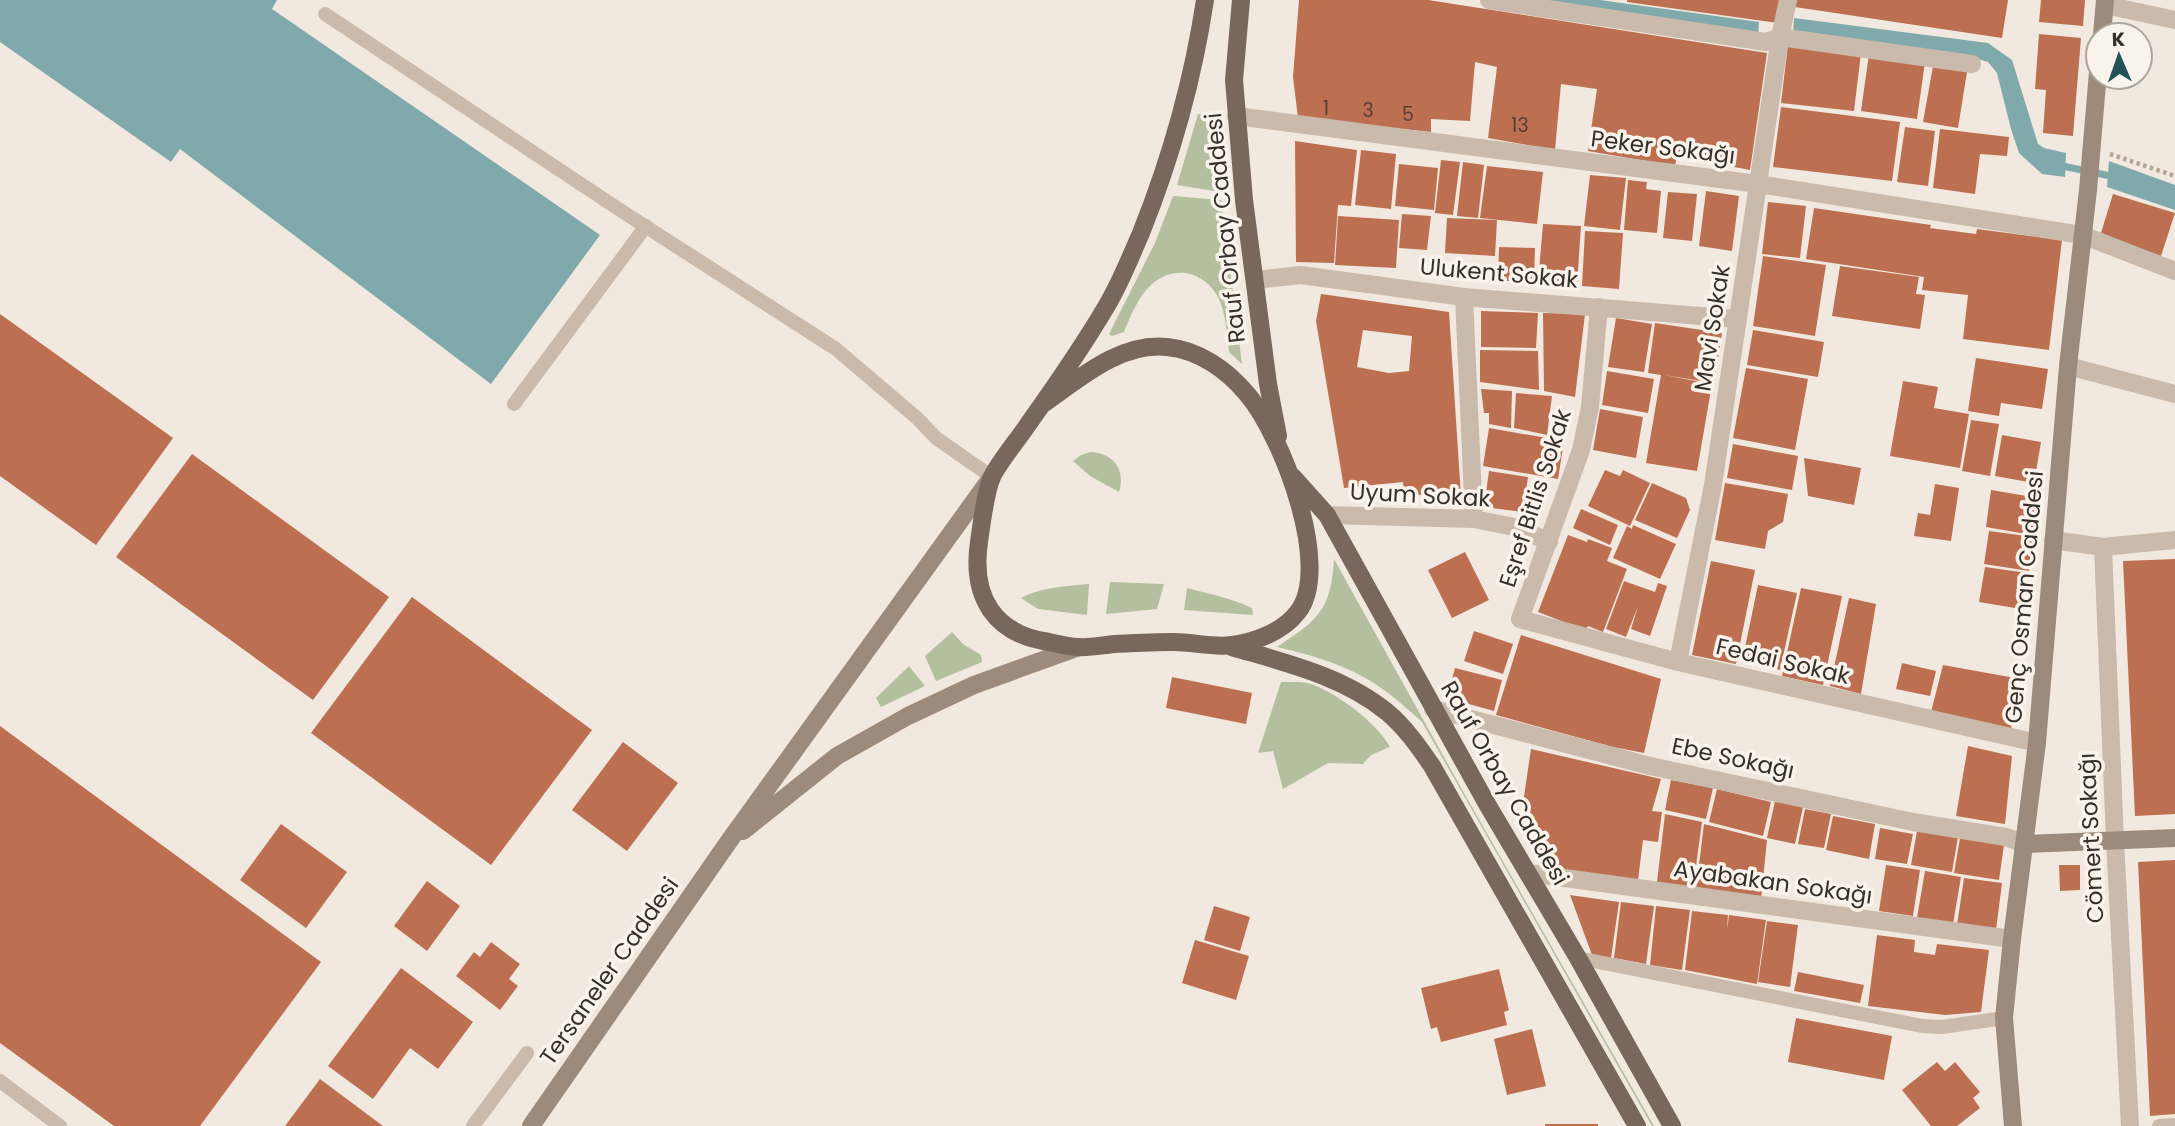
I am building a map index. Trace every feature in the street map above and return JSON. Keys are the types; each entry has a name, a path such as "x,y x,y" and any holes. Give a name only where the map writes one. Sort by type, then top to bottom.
{"main road":[{"name":"Rauf Orbay Caddesi","path":"1205,0 1192,74 1178,127 1152,205 1130,259 1108,304 992,477 979,546 981,593 990,611 1007,628 1031,639 1079,647 1143,642 1229,646 1314,672 1350,688 1388,713 1432,766 1637,1126"},
{"name":"Rauf Orbay Caddesi","path":"1229,646 1269,634 1285,625 1304,601 1311,566 1301,511 1281,450 1268,384 1244,200 1234,79 1241,0"},
{"name":"Rauf Orbay Caddesi","path":"1043,404 1094,369 1122,354 1145,347 1167,347 1210,361 1231,377 1251,398 1281,450"},
{"name":"Rauf Orbay Caddesi","path":"1288,471 1327,515 1433,709 1672,1126"}],"street":[{"path":"1489,0 1766,43 1780,37 1972,64"},
{"name":"Mavi Sokak","path":"1678,662 1713,485 1780,37 1788,0"},
{"path":"2103,21 2105,3 2175,20"},
{"name":"Genç Osman Caddesi","path":"2013,1126 2004,1017 2037,743 2068,366 2096,91"},
{"name":"Peker Sokağı","path":"1236,116 1758,184 2082,235 2175,271"},
{"name":"Ulukent Sokak","path":"1255,281 1301,275 1464,297 1738,319"},
{"path":"1464,297 1474,519"},
{"name":"Eşref Bitlis Sokak","path":"1520,619 1570,484 1587,427 1599,307"},
{"path":"2068,366 2175,394"},
{"name":"Tersaneler Caddesi","path":"531,1126 727,844 992,477"},
{"name":"Uyum Sokak","path":"1327,515 1474,519 1519,528 1549,542"},
{"path":"2053,540 2104,547 2175,540"},
{"name":"Cömert Sokağı","path":"2104,547 2115,841 2130,1126"},
{"name":"Fedai Sokak","path":"1520,619 1678,662 2037,743"},
{"path":"727,844 837,757 908,716 974,685 1079,647"},
{"name":"Ebe Sokağı","path":"1433,709 1650,766 1913,822 2006,837 2025,844"},
{"path":"2025,844 2175,838"},
{"name":"Ayabakan Sokağı","path":"1528,873 2012,939"}],"lane":[{"path":"325,14 836,349 918,418 936,438 992,477"},
{"path":"514,404 646,226"},
{"path":"1578,958 1922,1026 1942,1027 2004,1017"},
{"path":"473,1126 527,1053"},
{"path":"0,1081 60,1126"},
{"path":"2160,1126 2175,1125"}],"path":[{"path":"2091,143 2113,156 2175,176"}],"green space":[{"path":"1198,114 1214,116 1220,192 1177,185"},
{"path":"1173,196 1221,200 1242,364 1229,352 1225,318 1213,289 1206,282 1188,274 1169,274 1160,278 1146,290 1124,332 1112,336 1109,334 1155,243"},
{"path":"1090,452 1105,455 1116,464 1121,476 1119,492 1090,476 1073,461"},
{"path":"1334,559 1654,1126 1422,722 1388,693 1363,677 1321,659 1277,647 1303,629 1320,612 1330,590"},
{"path":"1110,582 1164,584 1157,609 1106,614"},
{"path":"1089,584 1087,615 1038,609 1021,598 1046,589"},
{"path":"1187,588 1252,608 1253,615 1184,610"},
{"path":"952,632 963,644 981,655 982,662 936,681 925,656"},
{"path":"909,666 925,686 881,707 876,698"},
{"path":"1281,682 1310,684 1335,696 1367,719 1390,747 1371,755 1363,764 1328,763 1283,789 1273,751 1258,753"}],"water":[{"path":"0,0 277,0 272,9 600,235 491,384 180,149 171,162 0,42"},
{"path":"1512,0 1600,0 1759,22 1758,39"},
{"path":"1794,18 1988,43 2012,60 2038,144 2066,153 2065,177 2042,174 2019,153 1997,73 1988,62 1793,35"},
{"path":"2109,161 2175,185 2175,210 2107,187"}],"building":[{"path":"1299,0 1428,0 1767,53 1750,170 1677,156 1675,166 1588,151 1597,89 1561,84 1555,150 1488,138 1497,67 1475,62 1470,121 1431,119 1431,132 1298,118 1293,77"},
{"path":"1627,0 1780,0 1778,23"},
{"path":"1796,0 2008,0 2002,38 1795,7"},
{"path":"2041,0 2085,0 2083,26 2039,22"},
{"path":"2039,34 2081,38 2073,136 2043,133 2046,90 2035,89"},
{"path":"1788,44 1861,53 1854,111 1781,103"},
{"path":"1869,54 1925,62 1917,119 1861,111"},
{"path":"1933,66 1967,72 1958,128 1923,122"},
{"path":"1781,107 1900,122 1892,181 1773,167"},
{"path":"1905,127 1935,131 1928,186 1897,182"},
{"path":"1940,129 2009,137 2007,156 1980,154 1975,194 1933,188"},
{"path":"1295,141 1357,150 1351,206 1338,205 1334,263 1296,262"},
{"path":"1361,150 1396,154 1391,209 1355,205"},
{"path":"1441,160 1460,162 1453,215 1435,213"},
{"path":"1463,162 1484,165 1478,218 1457,216"},
{"path":"1399,164 1438,168 1434,210 1395,206"},
{"path":"1487,166 1543,172 1537,224 1480,218"},
{"path":"1590,175 1626,178 1620,230 1584,226"},
{"path":"1628,180 1647,182 1646,189 1661,191 1657,233 1624,230"},
{"path":"1706,191 1739,196 1732,251 1699,246"},
{"path":"1668,192 1697,194 1692,241 1663,238"},
{"path":"2113,194 2175,213 2161,256 2100,236"},
{"path":"1768,202 1806,206 1800,258 1762,254"},
{"path":"1814,208 1976,234 1977,229 2062,240 2049,350 1963,339 1968,295 1922,290 1924,277 1806,259"},
{"path":"1402,214 1431,216 1427,250 1399,248"},
{"path":"1338,216 1399,220 1396,268 1335,265"},
{"path":"1447,218 1497,220 1495,256 1445,253"},
{"path":"1543,224 1581,226 1577,285 1538,283"},
{"path":"1585,231 1623,233 1619,289 1582,286"},
{"path":"1499,247 1535,248 1534,281 1498,281"},
{"path":"1763,256 1826,265 1815,336 1753,326"},
{"path":"1840,266 1919,277 1916,294 1925,295 1920,329 1832,316"},
{"path":"1321,294 1449,312 1461,497 1404,494 1403,482 1344,488 1316,321","holes":["1363,330 1412,336 1409,371 1389,373 1357,367"]},
{"path":"1481,311 1538,313 1536,348 1481,347"},
{"path":"1543,313 1585,314 1575,397 1544,391"},
{"path":"0,314 173,438 96,545 0,476"},
{"path":"1616,318 1652,324 1644,372 1608,367"},
{"path":"1655,323 1722,333 1714,383 1664,375 1712,384 1697,471 1646,463 1661,375 1648,373"},
{"path":"1753,330 1824,342 1818,377 1747,365"},
{"path":"1480,350 1538,351 1539,390 1480,382"},
{"path":"1976,358 2048,369 2042,409 2001,403 1999,416 1968,411"},
{"path":"1746,368 1808,379 1795,450 1733,438"},
{"path":"1607,371 1654,379 1648,413 1602,405"},
{"path":"1903,381 1938,387 1934,408 1969,414 1960,468 1890,456"},
{"path":"1481,389 1512,391 1511,428 1489,424 1489,413 1484,413"},
{"path":"1516,393 1552,396 1547,435 1514,428"},
{"path":"1600,409 1643,417 1636,458 1593,450"},
{"path":"1971,420 1999,424 1990,476 1962,471"},
{"path":"1489,428 1564,441 1558,479 1483,466"},
{"path":"2002,435 2041,442 2034,483 1995,476"},
{"path":"1733,444 1798,456 1792,490 1727,478"},
{"path":"192,454 389,597 313,700 116,557"},
{"path":"1804,458 1861,468 1854,505 1808,496"},
{"path":"1605,470 1620,476 1623,470 1650,483 1630,526 1588,506"},
{"path":"1489,471 1528,477 1523,512 1484,507"},
{"path":"1652,483 1686,498 1690,510 1677,538 1635,520"},
{"path":"1725,483 1788,494 1783,522 1768,531 1765,549 1715,540"},
{"path":"1935,484 1959,488 1951,541 1914,536 1918,513 1930,515"},
{"path":"1991,490 2038,498 2032,535 1986,527"},
{"path":"1581,509 1618,525 1610,545 1573,528"},
{"path":"1633,525 1676,544 1660,579 1613,558 1627,526 1632,529"},
{"path":"1989,531 2034,537 2029,571 1984,564"},
{"path":"1568,535 1612,548 1607,561 1627,569 1603,632 1588,626 1585,630 1538,612"},
{"path":"1465,552 1489,600 1452,618 1428,570"},
{"path":"2175,559 2175,814 2135,816 2123,561"},
{"path":"1711,561 1755,570 1736,664 1692,655"},
{"path":"1985,567 2027,573 2021,609 1979,602"},
{"path":"1624,581 1655,592 1658,583 1667,586 1650,636 1631,629 1638,606 1626,637 1606,629"},
{"path":"1758,585 1797,593 1780,670 1742,662"},
{"path":"1801,588 1842,596 1823,685 1782,676"},
{"path":"412,597 592,730 491,865 311,733"},
{"path":"1849,598 1876,604 1861,694 1830,686"},
{"path":"1474,631 1513,644 1503,674 1464,661"},
{"path":"1521,635 1661,679 1644,753 1496,715"},
{"path":"1902,663 1936,671 1930,696 1896,689"},
{"path":"1943,665 2015,678 2011,731 1931,712"},
{"path":"1455,668 1502,680 1494,711 1447,698"},
{"path":"1172,677 1252,693 1246,724 1166,708"},
{"path":"0,726 321,962 200,1126 114,1126 0,1043"},
{"path":"623,742 678,783 627,851 572,810"},
{"path":"1968,746 2012,756 2005,824 1956,816"},
{"path":"1531,749 1661,779 1652,811 1662,812 1658,842 1643,840 1638,880 1545,869 1529,810 1522,810"},
{"path":"1671,780 1713,788 1706,819 1665,810"},
{"path":"1717,789 1771,802 1763,836 1709,822"},
{"path":"1775,801 1803,807 1795,844 1767,838"},
{"path":"1805,809 1831,814 1824,848 1798,844"},
{"path":"1665,814 1702,822 1693,888 1657,882"},
{"path":"1833,816 1875,824 1869,859 1826,850"},
{"path":"281,824 347,872 306,928 240,880"},
{"path":"1704,824 1767,840 1761,899 1696,889"},
{"path":"1880,828 1913,834 1907,864 1875,859"},
{"path":"1917,831 1958,837 1952,872 1911,865"},
{"path":"1960,838 2004,845 1999,880 1954,873"},
{"path":"2175,860 2175,1114 2150,1116 2138,862"},
{"path":"1886,865 1920,870 1913,916 1879,911"},
{"path":"2059,865 2080,865 2080,890 2060,891"},
{"path":"1925,871 1961,877 1953,924 1917,918"},
{"path":"1964,878 2002,883 1996,930 1957,925"},
{"path":"427,881 460,906 427,951 394,926"},
{"path":"1570,895 1619,902 1611,958 1592,955"},
{"path":"1621,902 1654,906 1646,964 1614,958"},
{"path":"1214,906 1250,917 1240,951 1204,940"},
{"path":"1656,906 1690,910 1682,970 1650,965"},
{"path":"1692,911 1728,915 1727,930 1729,915 1766,920 1757,984 1685,970"},
{"path":"1767,921 1798,925 1790,987 1758,982"},
{"path":"1877,935 1915,940 1914,952 1935,955 1937,944 1989,950 1981,1012 1945,1015 1868,1006"},
{"path":"1195,940 1249,956 1236,1000 1182,983"},
{"path":"491,942 520,964 509,979 518,986 500,1010 456,976 474,952 480,957"},
{"path":"401,968 473,1022 438,1069 410,1048 373,1099 328,1066"},
{"path":"1499,969 1509,1010 1504,1012 1507,1025 1441,1042 1437,1027 1431,1029 1421,988"},
{"path":"1798,972 1864,985 1860,1003 1794,991"},
{"path":"1796,1018 1892,1036 1884,1080 1788,1062"},
{"path":"1532,1029 1546,1086 1507,1095 1494,1039"},
{"path":"1937,1062 1945,1071 1955,1062 1980,1092 1973,1098 1980,1108 1957,1126 1931,1126 1902,1090"},
{"path":"320,1079 383,1126 285,1126"},
{"path":"1598,1124 1598,1126 1545,1126"}],"waterway":[{"path":"2058,165 2115,177"}]}
